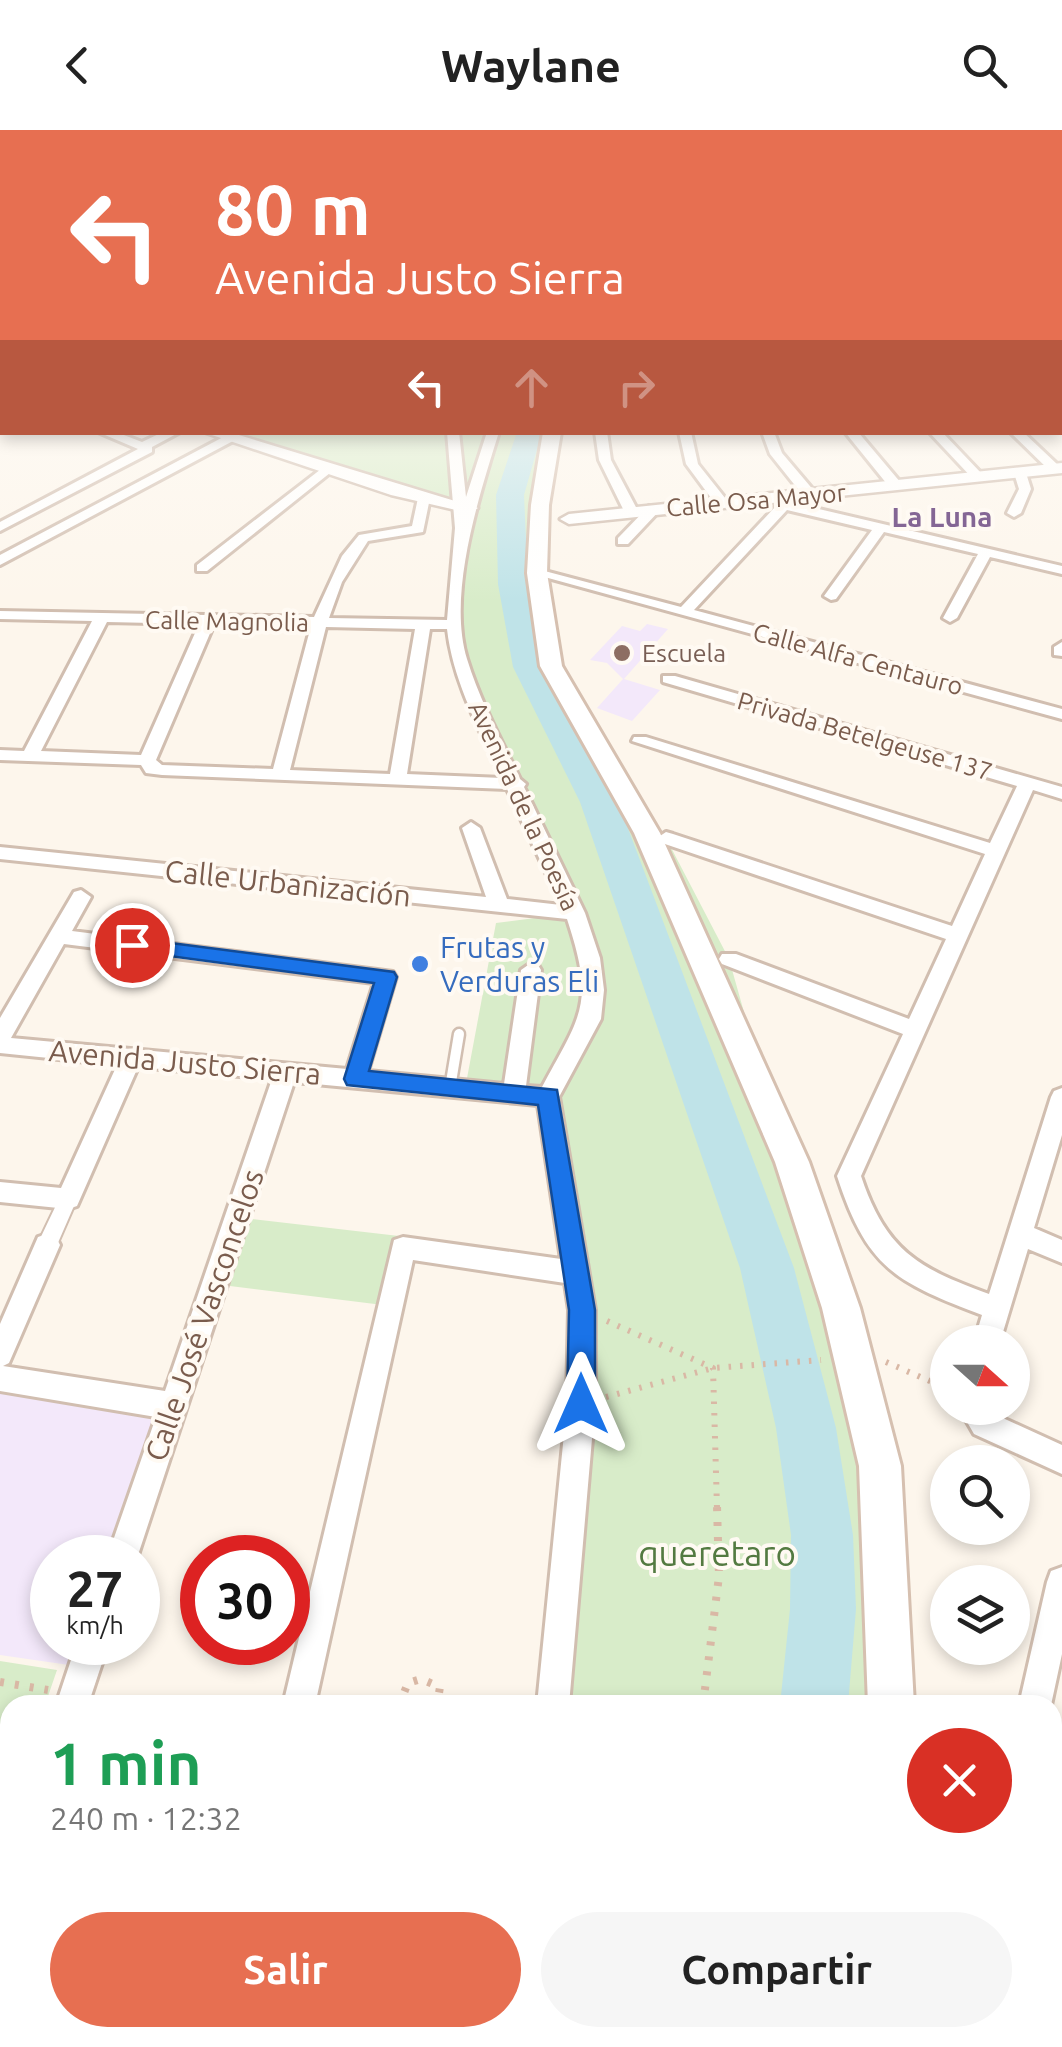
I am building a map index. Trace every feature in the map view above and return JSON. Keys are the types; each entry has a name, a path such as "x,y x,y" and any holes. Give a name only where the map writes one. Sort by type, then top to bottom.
{"main road":[{"path":"552,435 540,505 538,573 539,604 558,682 647,833 792,1162 842,1308 839,1358 880,1466 891,1695"}],"street":[{"path":"220,435 463,507 492,435"},
{"name":"Avenida de la Poesía","path":"453,435 463,507 454,625 458,656 476,705 517,784 575,913 590,958 594,990 590,1018 578,1048 548,1097"},
{"path":"601,435 605,460 630,511"},
{"path":"687,435 692,464 722,503"},
{"path":"769,435 776,454 810,495"},
{"path":"854,435 896,486"},
{"path":"937,435 978,477"},
{"path":"1020,435 1058,468"},
{"path":"0,561 229,438"},
{"path":"0,527 148,450 141,440"},
{"name":"Calle Osa Mayor","path":"569,518 782,501 1058,468"},
{"path":"202,568 329,469"},
{"path":"1014,513 1025,489 1020,473"},
{"path":"281,772 320,623 341,568 356,545 372,535 418,529 424,498"},
{"path":"684,612 782,501 1062,570"},
{"path":"623,542 654,509"},
{"path":"831,596 880,528"},
{"path":"950,618 986,552"},
{"name":"Calle Alfa Centauro","path":"538,573 1062,714"},
{"name":"Calle Magnolia","path":"0,615 454,625"},
{"path":"30,756 102,618"},
{"path":"147,760 208,620"},
{"path":"398,778 422,624"},
{"name":"Privada Betelgeuse 137","path":"669,679 1062,793"},
{"path":"640,740 995,851"},
{"path":"0,756 147,760"},
{"path":"147,760 152,769 162,770 517,784"},
{"path":"997,1309 900,1268 888,1259 858,1207 849,1176 1027,783"},
{"path":"471,828 499,905"},
{"path":"666,838 956,935"},
{"name":"Calle Urbanización","path":"0,853 575,913"},
{"path":"0,1037 81,897"},
{"path":"59,936 386,977 355,1079"},
{"path":"729,959 913,1029"},
{"path":"514,1094 531,970"},
{"name":"Avenida Justo Sierra","path":"0,1045 548,1097"},
{"path":"0,1354 131,1057"},
{"name":"Calle José Vasconcelos","path":"130,1535 286,1072"},
{"path":"548,1097 582,1310 581,1404 553,1695"},
{"path":"992,1325 1062,1097"},
{"path":"0,1192 68,1199"},
{"path":"1018,1233 1062,1252"},
{"path":"301,1695 403,1248 577,1272"},
{"path":"0,1378 173,1406"},
{"path":"997,1425 1062,1460"},
{"path":"1037,1695 1062,1582"},
{"path":"76,1695 85,1665"}],"lane":[{"path":"450,1088 458,1034"}],"path":[{"path":"582,1310 718,1368"},
{"path":"581,1404 718,1368 839,1358 892,1362 930,1380"},
{"path":"704,1695 719,1576 718,1368"},
{"path":"402,1695 408,1682 430,1678 440,1686 439,1695"},
{"path":"0,1682 53,1695"}],"shaded area":[{"path":"647,624 668,629 624,679 660,690 632,721 597,708 623,679 607,663 590,660 622,626 640,631"},
{"path":"0,1377 164,1402 116,1535 30,1535 30,1659 0,1655"}],"green space":[{"name":"queretaro","path":"218,435 552,435 540,505 551,666 597,751 666,838 729,959 777,1129 852,1356 878,1695 554,1695 581,1404 548,1097 465,1089 496,923 574,913 490,733 454,625 457,505"},
{"path":"244,1218 399,1236 383,1305 222,1285"},
{"path":"0,1661 57,1670 48,1695 0,1695"}],"waterway":[{"path":"529,435 510,495 513,584 530,667 599,802 767,1268 806,1428 822,1535 823,1609 815,1695"}],"place":[{"name":"Escuela","path":"622,653"},
{"name":"Frutas y Verduras Eli","path":"420,964"}],"district":[{"name":"La Luna","path":"942,516"}],"route":[{"path":"132,945 386,977 355,1079 548,1097 582,1310 581,1404"}]}
